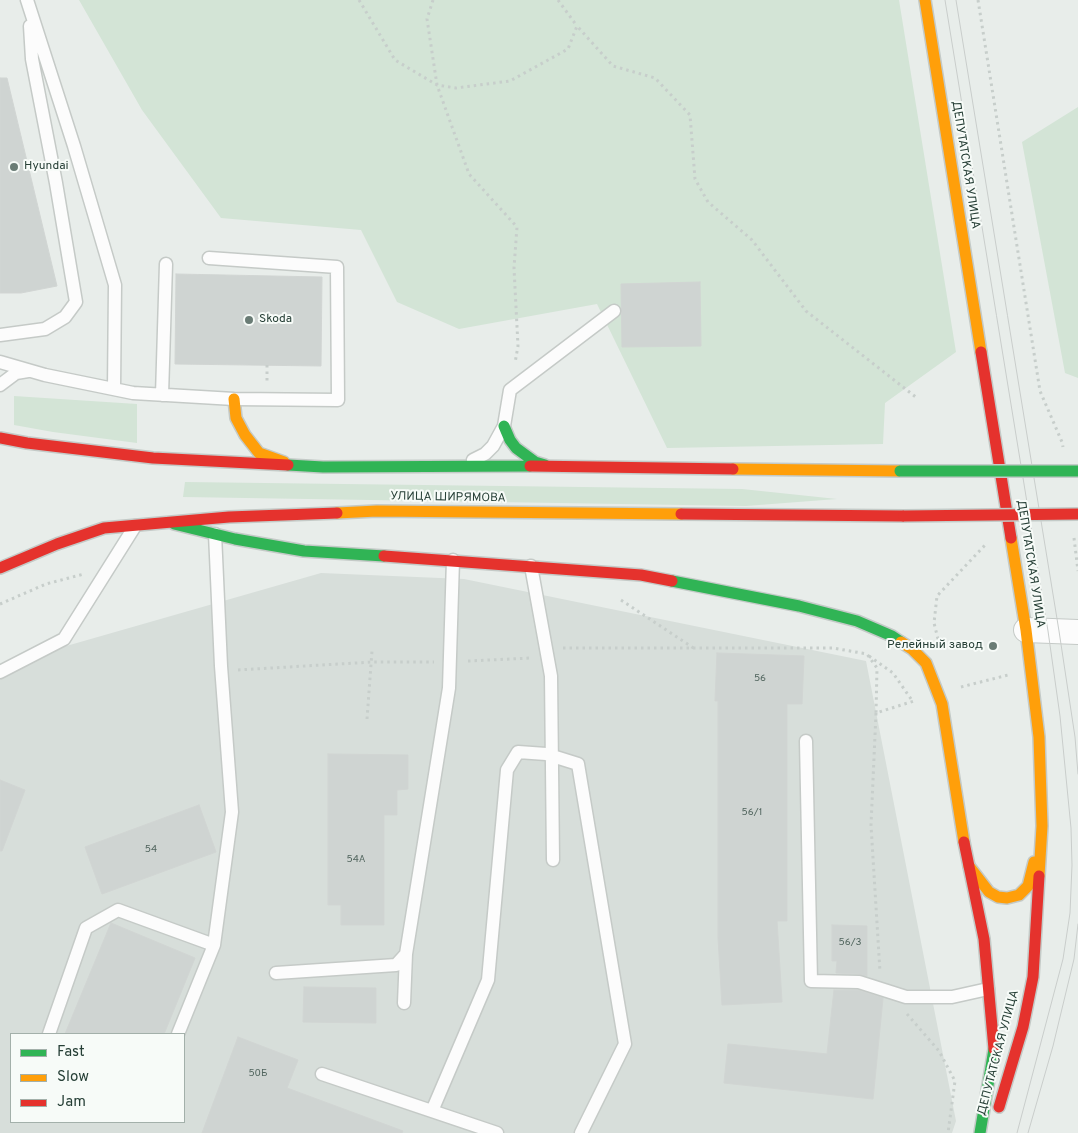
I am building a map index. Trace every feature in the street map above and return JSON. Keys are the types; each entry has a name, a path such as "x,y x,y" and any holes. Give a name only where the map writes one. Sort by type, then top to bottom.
{"main road":[{"name":"ДЕПУТАТСКАЯ УЛИЦА","path":"925,0 1026,630 1039,737 1042,826 1034,977 1023,1027 997,1115"},
{"path":"234,399 236,418 245,435 259,453 284,462 323,467"},
{"path":"504,426 516,448 535,462 546,466"},
{"path":"0,438 153,458 323,467 546,466 900,471 1078,471"},
{"name":"УЛИЦА ШИРЯМОВА","path":"0,568 80,535 104,528 230,517 377,511 904,516 1078,514"},
{"path":"168,522 216,534 304,551 452,560 641,575 799,606 857,622 892,636 918,654 930,670 942,704 968,865 984,938 994,1048 980,1133"},
{"path":"968,865 989,892 998,897 1007,898 1019,895 1028,886 1042,826"}],"street":[{"path":"1026,630 1078,632"}],"lane":[{"path":"0,335 45,329 65,318 76,302 56,183 32,59 28,4"},
{"path":"28,4 77,155 115,285 114,389"},
{"path":"0,362 30,371 133,393 234,399 338,400 336,267 209,258"},
{"path":"162,395 166,264"},
{"path":"445,466 474,460 485,454 493,446 504,426 510,390 614,311"},
{"path":"0,385 16,373 30,371"},
{"path":"0,672 64,639 136,524"},
{"path":"178,1033 214,945 232,812 222,671 216,534"},
{"path":"404,1003 406,954 449,688 452,560"},
{"path":"530,566 551,676 553,860"},
{"path":"806,741 811,981 860,982 906,998 952,997 988,989"},
{"path":"432,1111 488,980 507,770 518,752 552,756 578,764 625,1044 581,1133"},
{"path":"49,1033 86,928 118,910 214,945"},
{"path":"276,973 396,965 406,954"},
{"path":"322,1074 497,1133"}],"path":[{"path":"359,0 395,60 437,85 456,88 510,81 568,49 577,26"},
{"path":"433,0 427,19 437,85 469,174 517,227 514,268 518,346 510,390"},
{"path":"558,0 577,26 612,66 655,78 690,115 695,179 708,202 752,240 806,311 917,398"},
{"path":"978,0 1040,391 1062,442 1064,452"},
{"path":"1073,531 1078,571"},
{"path":"939,642 934,623 937,596 989,542"},
{"path":"0,604 46,584 109,567"},
{"path":"615,598 624,601 696,649"},
{"path":"557,648 833,648 867,654 893,673 913,702"},
{"path":"367,719 372,651"},
{"path":"867,654 877,668 872,824 881,982 939,1051 955,1081 948,1133"},
{"path":"222,671 372,662 450,662 547,658"},
{"path":"876,713 1013,673"}],"shaded area":[{"path":"321,573 464,579 866,661 956,1121 952,1133 0,1133 0,665"}],"green space":[{"path":"79,0 899,0 956,352 885,403 883,444 667,448 597,304 459,329 397,302 361,230 221,218 142,110"},
{"path":"1078,107 1078,378 1065,373 1022,142"},
{"path":"14,396 137,404 137,443 14,425"},
{"path":"185,482 742,489 837,499 746,506 183,497"}],"building":[{"name":"Hyundai","path":"0,78 7,78 57,286 21,293 0,293"},
{"name":"Skoda","path":"176,274 322,277 321,366 175,364"},
{"path":"700,282 701,346 622,347 621,284"},
{"path":"717,653 804,656 802,704 787,704 787,921 777,921 782,1002 722,1005 718,937 718,701 715,701"},
{"path":"328,754 408,755 408,789 397,790 397,815 384,815 384,925 341,925 341,905 328,905"},
{"path":"0,780 25,790 2,851 0,851"},
{"path":"199,805 216,852 102,894 85,847"},
{"path":"111,923 195,958 164,1033 65,1033"},
{"path":"832,925 867,926 867,976 836,973 837,961 832,961"},
{"path":"304,987 376,988 376,1023 303,1022"},
{"path":"834,990 858,990 883,998 873,1099 724,1083 728,1044 827,1054"},
{"path":"238,1037 298,1060 287,1088 403,1131 402,1133 202,1133"}],"tram line":[{"path":"945,0 1048,631 1060,716 1071,828 1070,913 1063,959 1017,1133"},
{"path":"956,0 1059,631 1075,737 1078,774"},
{"path":"1028,1133 1053,1046 1074,959 1078,924"}],"traffic: fast":[{"path":"504,426 516,448 535,462 545,465"},
{"path":"288,465 323,467 530,466"},
{"path":"900,471 1078,471"},
{"path":"174,524 235,539 304,551 384,556"},
{"path":"672,581 799,606 857,621 892,636 901,642"},
{"path":"980,1133 994,1049"}],"traffic: slow":[{"path":"925,0 981,352"},
{"path":"234,399 236,418 245,435 259,453 284,462"},
{"path":"733,469 900,471"},
{"path":"337,513 377,511 681,514"},
{"path":"1011,538 1026,630 1039,737 1042,826 1039,876"},
{"path":"901,642 912,649 926,663 942,704 964,842"},
{"path":"969,866 989,892 998,897 1007,898 1019,895 1028,886 1034,862"}],"traffic: jam":[{"path":"981,352 1011,538"},
{"path":"0,438 153,458 288,465"},
{"path":"530,466 733,469"},
{"path":"0,568 57,544 104,528 229,517 337,513"},
{"path":"681,514 904,516"},
{"path":"904,516 1078,514"},
{"path":"384,556 641,575 672,581"},
{"path":"964,842 984,939 994,1049"},
{"path":"999,1107 1023,1027 1033,977 1039,876"}],"place":[{"name":"Hyundai","path":"14,167"},
{"name":"Skoda","path":"249,320"},
{"name":"Релейный завод","path":"993,646"}]}
